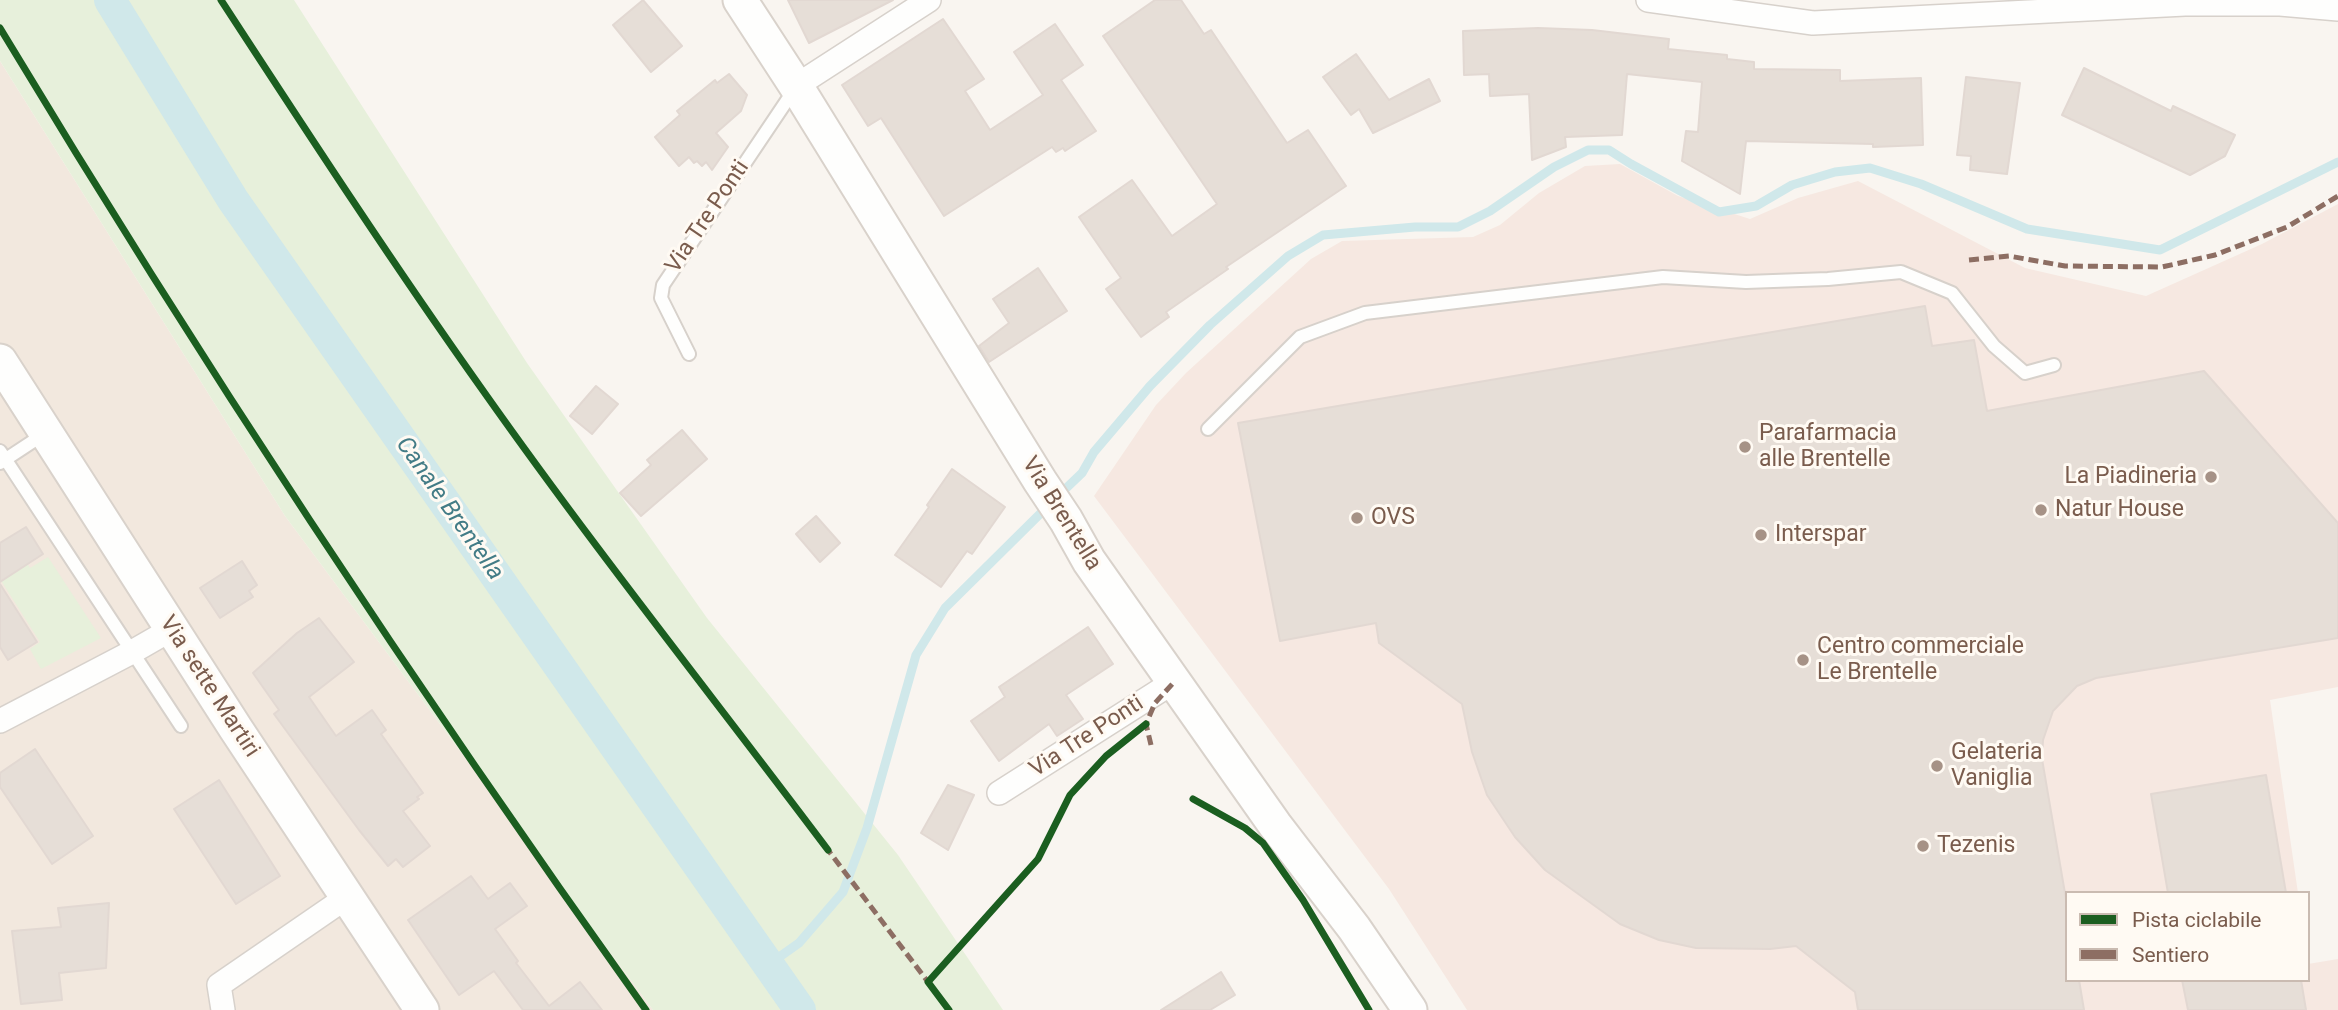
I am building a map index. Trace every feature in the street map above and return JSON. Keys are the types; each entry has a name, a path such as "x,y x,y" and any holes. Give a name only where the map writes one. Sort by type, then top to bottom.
{"main road":[{"name":"Via Brentella","path":"740,0 1066,520 1089,561 1275,825 1354,928 1409,1010"},
{"name":"Via sette Martiri","path":"0,361 422,1010"}],"street":[{"path":"796,86 929,0"},
{"path":"1647,0 1813,23 1934,8 2280,4 2338,9"},
{"path":"0,721 172,629"},
{"name":"Via Tre Ponti","path":"999,793 1175,681"},
{"path":"223,1010 219,985 347,897"}],"lane":[{"name":"Via Tre Ponti","path":"690,354 661,298 663,285 796,86"},
{"path":"1208,429 1300,337 1365,313 1663,277 1746,282 1828,279 1901,272 1952,293 1994,346 2025,373 2054,365"},
{"path":"47,432 2,458 181,726"}],"shaded area":[{"path":"0,61 285,516 653,1010 0,1010"},
{"path":"1620,164 1678,196 1750,219 1798,198 1858,181 2025,268 2146,296 2262,244 2338,204 2338,687 2270,700 2298,891 2065,891 2065,982 2310,982 2310,964 2338,959 2338,1010 1467,1010 1389,889 1094,496 1156,405 1186,373 1311,259 1342,241 1473,237 1500,225 1539,193 1585,166"}],"green space":[{"path":"0,0 294,0 527,363 707,618 898,855 1003,1010 653,1010 285,516 0,61"},
{"path":"10,538 30,568 48,557 101,638 41,669 30,649 40,642 0,579"}],"building":[{"path":"643,0 682,46 651,72 613,25"},
{"path":"788,0 893,0 809,43"},
{"path":"1155,0 1181,0 1204,34 1211,30 1287,143 1308,130 1346,186 1226,267 1228,269 1166,312 1169,317 1141,337 1106,289 1121,278 1079,217 1132,180 1172,236 1217,204 1103,36"},
{"path":"943,19 984,79 965,91 990,130 1043,95 1014,52 1055,24 1083,65 1061,80 1096,131 1065,151 1063,148 1056,152 1052,147 944,216 881,118 868,126 842,85"},
{"path":"1538,28 1592,30 1669,39 1668,49 1727,55 1727,59 1754,62 1754,69 1840,70 1840,81 1921,78 1923,145 1873,147 1873,144 1746,141 1740,194 1682,161 1686,131 1698,132 1702,82 1627,74 1622,135 1565,137 1566,147 1532,160 1529,94 1490,96 1489,74 1464,75 1463,31"},
{"path":"1356,54 1389,100 1429,79 1440,101 1373,133 1359,109 1351,115 1323,77"},
{"path":"2084,68 2171,111 2173,106 2235,135 2225,156 2190,175 2062,115"},
{"path":"729,74 747,95 741,111 716,133 728,147 712,170 706,162 702,166 689,157 679,166 655,137 680,115 677,111 715,80 717,83"},
{"path":"1966,77 2020,83 2007,174 1970,170 1971,156 1957,155"},
{"path":"1038,268 1067,311 989,362 979,346 1009,323 993,299"},
{"name":"Centro commerciale Le Brentelle","path":"1925,306 1932,346 1974,340 1987,411 2204,371 2338,523 2338,638 2096,678 2077,686 2053,711 2043,740 2042,759 2065,893 2065,982 2079,982 2084,1010 1858,1010 1855,992 1796,946 1770,949 1696,948 1659,940 1620,924 1545,870 1515,837 1487,795 1472,752 1462,704 1379,643 1376,623 1280,641 1238,423"},
{"path":"596,386 618,404 592,434 570,416"},
{"path":"682,430 707,459 641,516 620,493 651,465 647,460"},
{"path":"952,469 1005,507 972,554 967,551 941,587 895,555"},
{"path":"816,516 840,543 820,562 796,534"},
{"path":"26,527 43,554 0,582 0,543"},
{"path":"242,561 257,585 249,591 253,597 220,618 200,588"},
{"path":"0,584 37,642 8,660 0,647"},
{"path":"319,618 354,662 309,697 336,736 372,710 386,730 381,734 423,793 403,811 430,846 403,867 396,859 388,866 359,830 274,714 279,710 253,673 297,633"},
{"path":"1088,627 1113,664 1066,695 1083,719 1057,736 1049,724 999,761 971,721 1005,697 999,687"},
{"path":"35,749 93,836 52,864 0,787 0,773"},
{"path":"2266,775 2286,891 2168,891 2151,794"},
{"path":"219,780 280,876 236,904 174,809"},
{"path":"948,785 974,795 948,850 921,833"},
{"path":"471,876 488,899 510,883 527,906 495,929 518,961 516,963 549,1006 580,982 602,1010 523,1010 494,971 459,995 408,920"},
{"path":"109,903 106,968 59,973 62,1000 21,1004 12,931 61,927 58,908"},
{"path":"1221,972 1235,995 1210,1010 1161,1010"},
{"path":"2182,982 2301,982 2306,1010 2188,1010"}],"waterway":[{"name":"Canale Brentella","path":"110,0 233,200 800,1010"},
{"path":"1059,495 1082,473 1094,452 1150,386 1210,325 1288,256 1323,235 1415,227 1458,227 1490,211 1554,167 1588,150 1609,150 1719,212 1756,206 1792,185 1835,172 1870,168 1921,184 2027,229 2160,250 2338,162"},
{"path":"768,965 799,943 843,892 867,828 916,655 945,608 1049,505"}],"marked path":[{"path":"1969,260 2009,256 2065,266 2162,267 2215,255 2287,227 2338,196"},
{"path":"1151,745 1146,724 1155,703 1175,681"},
{"path":"825,846 928,982 931,980"}],"cycle path":[{"path":"221,0 383,247 484,392 611,565 828,850"},
{"path":"0,28 154,278 313,525 477,769 646,1010"},
{"path":"949,1010 928,982 1038,859 1070,795 1106,756 1146,724"},
{"path":"1193,799 1245,828 1263,843 1303,900 1369,1010"}],"place":[{"name":"Parafarmacia alle Brentelle","path":"1745,447"},
{"name":"La Piadineria","path":"2211,477"},
{"name":"Natur House","path":"2041,510"},
{"name":"OVS","path":"1357,518"},
{"name":"Interspar","path":"1761,535"},
{"name":"Centro commerciale Le Brentelle","path":"1803,660"},
{"name":"Gelateria Vaniglia","path":"1937,766"},
{"name":"Tezenis","path":"1923,846"}]}
